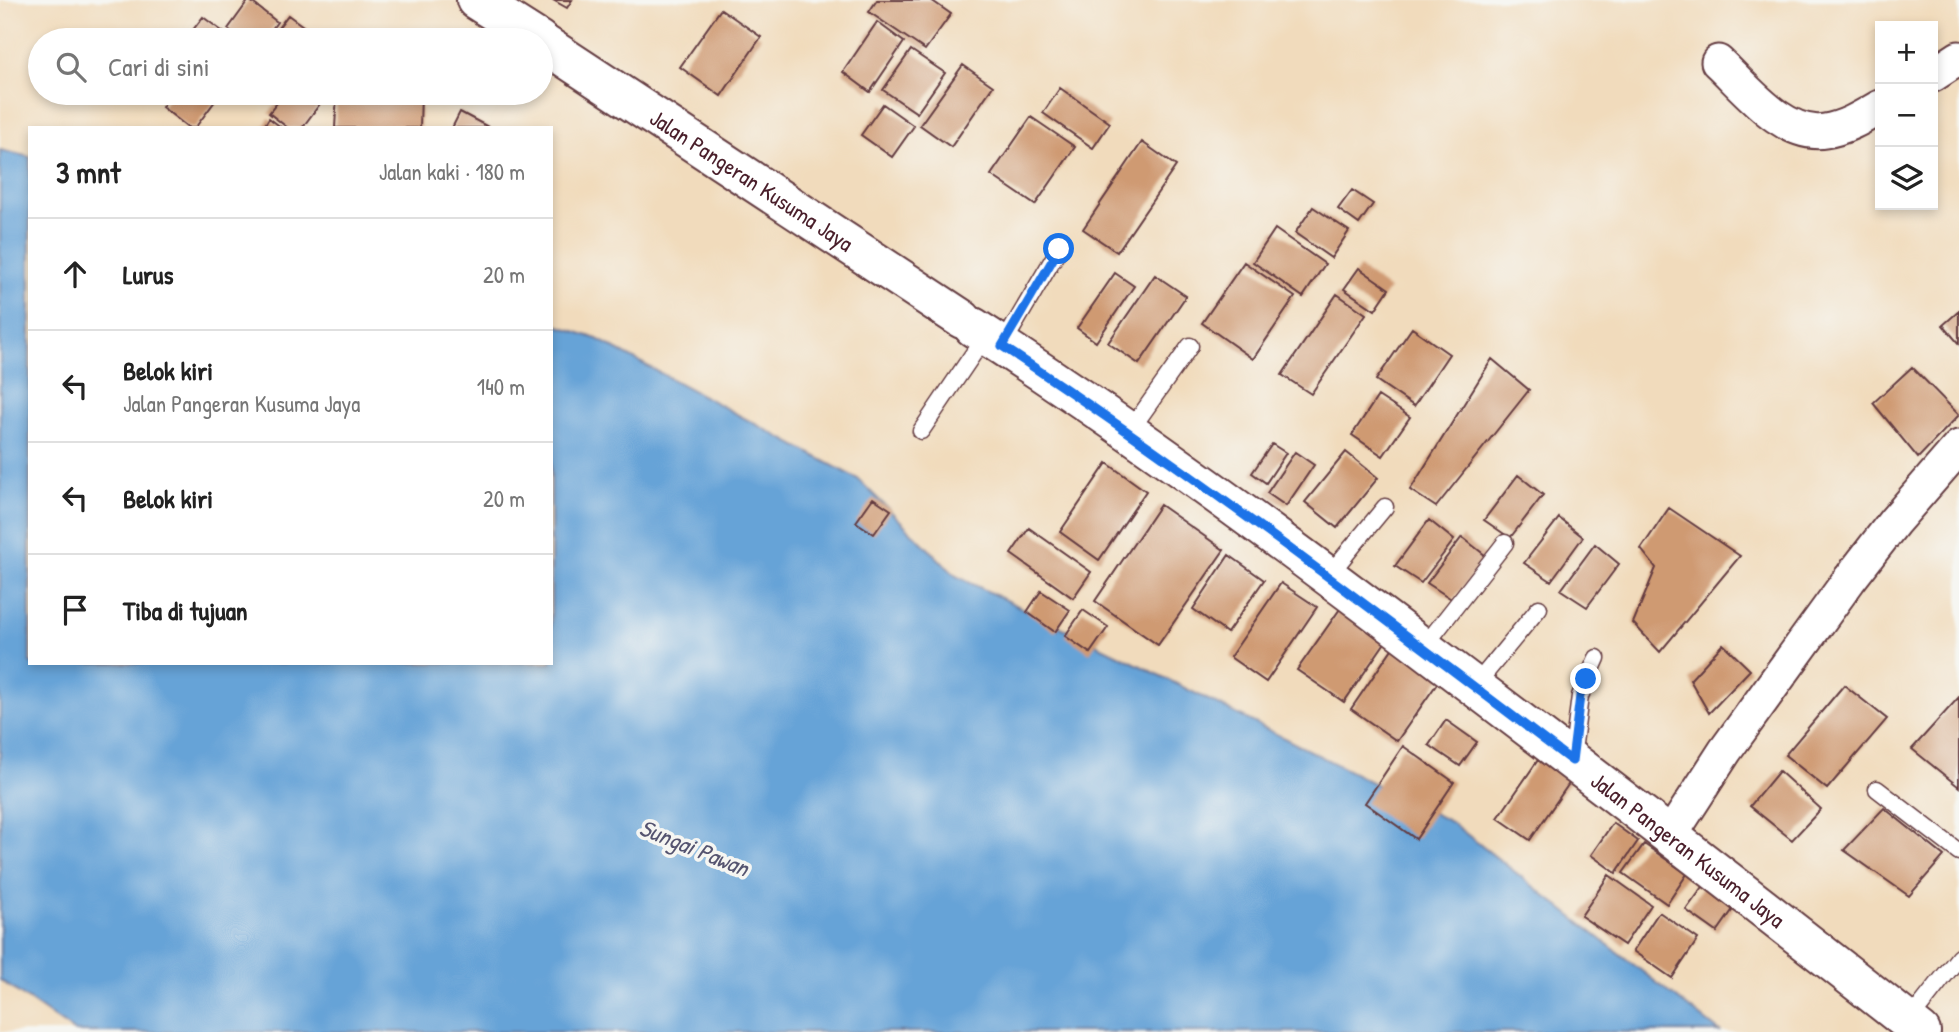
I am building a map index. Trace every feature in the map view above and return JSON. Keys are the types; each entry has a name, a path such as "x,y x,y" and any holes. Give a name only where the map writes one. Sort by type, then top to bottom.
{"street":[{"name":"Jalan Pangeran Kusuma Jaya","path":"475,0 519,28"},
{"name":"Jalan Pangeran Kusuma Jaya","path":"553,50 1129,432 1328,576 1670,836 1915,1027"},
{"path":"1938,72 1959,58"},
{"path":"1718,62 1784,123 1804,132 1825,131 1857,120 1875,110"},
{"path":"1670,836 1725,751 1849,580 1959,447"}],"lane":[{"path":"921,431 981,332 1059,249"},
{"path":"1129,432 1189,346"},
{"path":"1328,576 1385,507"},
{"path":"1423,648 1505,543"},
{"path":"1474,687 1539,608"},
{"path":"1572,761 1580,696 1597,658"},
{"path":"1877,789 1959,852"},
{"path":"1915,1027 1959,957"}],"water":[{"name":"Sungai Pawan","path":"0,150 28,157 28,665 553,665 553,324 597,339 858,479 956,576 1451,822 1720,1032 75,1032 0,980"}],"building":[{"path":"249,0 277,22 273,28 229,28"},
{"path":"553,0 572,0 567,8"},
{"path":"877,0 931,0 951,14 925,50 869,12"},
{"path":"721,9 761,37 721,96 680,67"},
{"path":"288,15 306,28 278,28"},
{"path":"203,17 218,28 194,28"},
{"path":"877,22 904,42 870,92 843,72"},
{"path":"911,50 945,73 917,113 883,90"},
{"path":"963,65 993,86 951,147 920,125"},
{"path":"1060,88 1110,123 1093,148 1043,113"},
{"path":"883,104 914,126 892,157 861,135"},
{"path":"212,105 196,126 186,126 162,107"},
{"path":"275,105 319,105 303,126 285,126 269,113"},
{"path":"336,105 421,105 420,126 335,126"},
{"path":"460,112 486,126 453,126"},
{"path":"1031,117 1075,147 1035,205 991,175"},
{"path":"269,118 279,126 264,126"},
{"path":"1142,142 1176,166 1117,252 1083,229"},
{"path":"1352,190 1373,204 1359,224 1338,209"},
{"path":"1313,207 1349,231 1331,258 1295,233"},
{"path":"1275,229 1325,264 1303,297 1253,262"},
{"path":"1244,262 1295,297 1253,359 1202,323"},
{"path":"1359,268 1389,289 1375,310 1344,289"},
{"path":"1115,273 1134,286 1096,342 1077,328"},
{"path":"1155,275 1186,296 1139,364 1108,343"},
{"path":"1337,294 1366,314 1311,394 1282,375"},
{"path":"1959,311 1959,344 1943,325"},
{"path":"1412,328 1449,354 1414,406 1376,380"},
{"path":"1492,359 1529,390 1436,507 1410,490"},
{"path":"1912,367 1959,415 1918,458 1873,403"},
{"path":"1378,396 1410,417 1383,456 1352,435"},
{"path":"1272,444 1286,453 1266,483 1252,473"},
{"path":"1295,452 1314,465 1286,506 1267,493"},
{"path":"1346,452 1378,478 1337,528 1305,502"},
{"path":"1107,463 1146,491 1099,560 1060,532"},
{"path":"1518,475 1543,495 1510,538 1484,520"},
{"path":"873,498 891,510 874,534 856,522"},
{"path":"1160,505 1224,550 1158,645 1095,601"},
{"path":"1669,508 1740,556 1660,652 1633,623 1656,568 1641,549"},
{"path":"1559,518 1583,537 1551,581 1524,563"},
{"path":"1429,520 1454,540 1421,583 1395,566"},
{"path":"1029,528 1091,572 1073,598 1011,554"},
{"path":"1462,537 1486,556 1453,600 1427,583"},
{"path":"1595,544 1619,564 1587,607 1561,590"},
{"path":"1229,555 1264,580 1227,633 1193,609"},
{"path":"1281,583 1317,607 1266,682 1230,657"},
{"path":"1041,591 1070,610 1055,632 1027,612"},
{"path":"1340,609 1386,641 1344,702 1297,670"},
{"path":"1083,610 1108,627 1090,653 1065,636"},
{"path":"1396,643 1443,675 1397,741 1351,709"},
{"path":"1723,644 1750,670 1709,713 1690,680"},
{"path":"1844,685 1887,719 1827,789 1785,755"},
{"path":"1959,697 1959,787 1912,749"},
{"path":"1446,720 1477,742 1460,766 1429,745"},
{"path":"1403,746 1454,782 1416,839 1365,803"},
{"path":"1538,760 1570,782 1530,840 1498,818"},
{"path":"1779,771 1821,809 1792,840 1750,806"},
{"path":"1884,808 1944,856 1909,896 1844,850"},
{"path":"1613,823 1638,841 1616,873 1591,855"},
{"path":"1644,844 1687,874 1667,904 1623,873"},
{"path":"1609,875 1651,905 1624,945 1581,916"},
{"path":"1705,884 1736,905 1717,932 1686,910"},
{"path":"1659,912 1698,939 1672,978 1633,951"}],"route":[{"path":"1059,249 1002,346 1092,405 1328,576 1572,761 1580,696 1586,679"}]}
